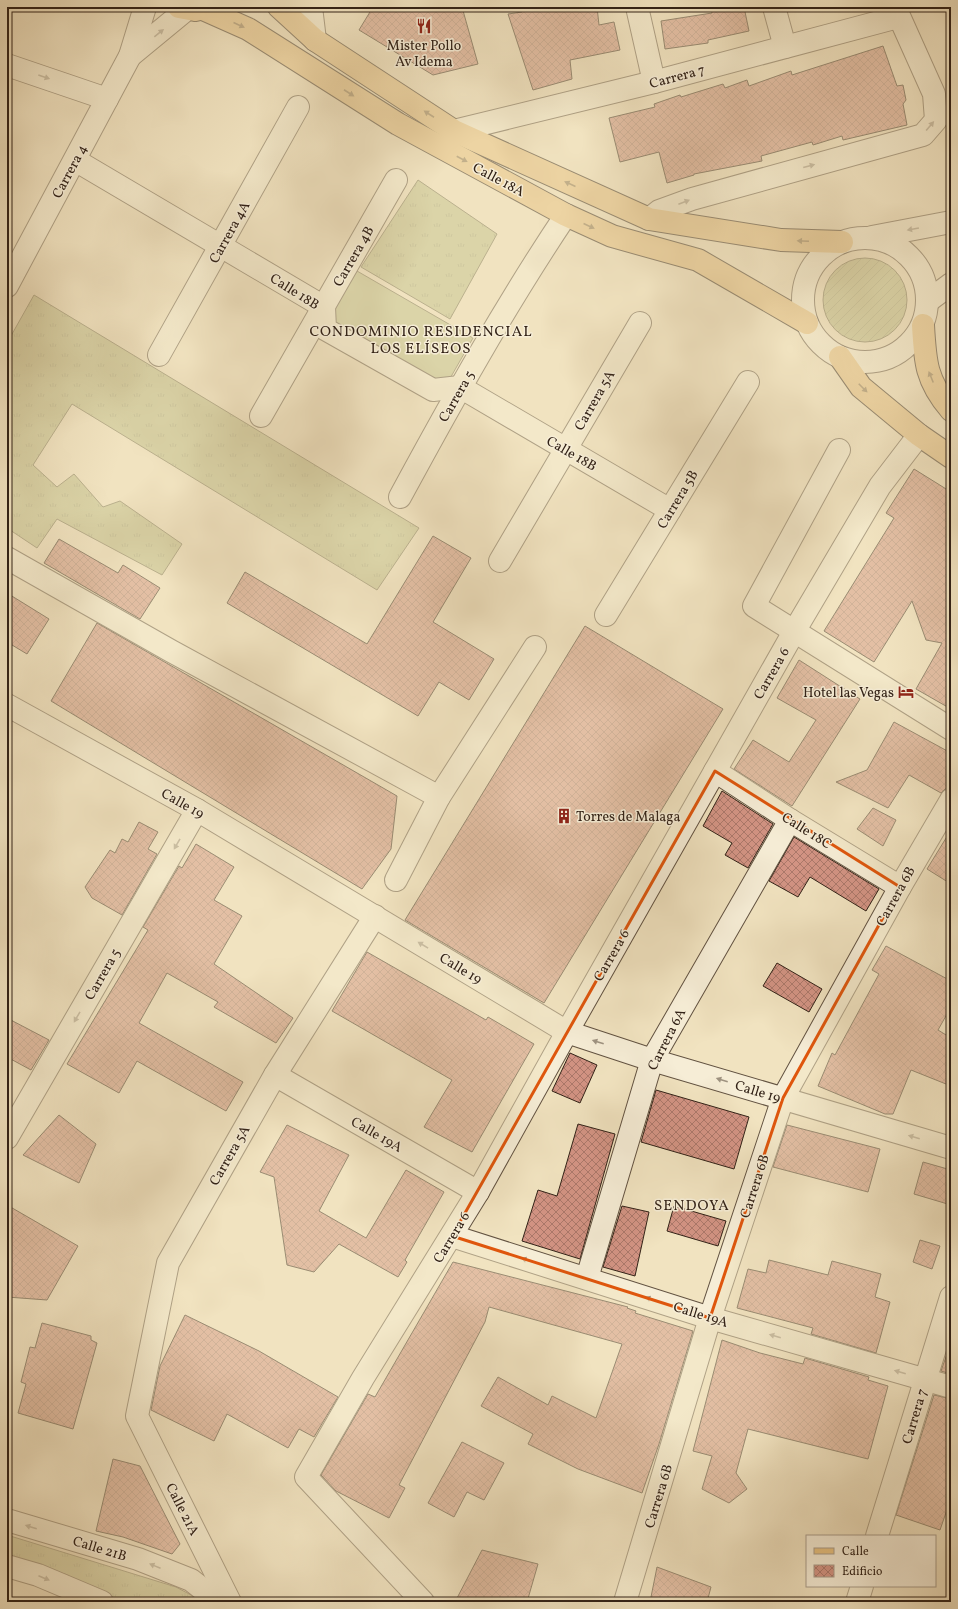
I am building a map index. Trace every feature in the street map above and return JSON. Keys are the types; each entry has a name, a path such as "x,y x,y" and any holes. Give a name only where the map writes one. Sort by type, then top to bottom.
{"main road":[{"name":"Calle 18A","path":"279,7 315,40 454,131 649,219 781,240 842,242"},
{"name":"Calle 18A","path":"194,8 248,29 398,124 566,215 612,236 698,260 807,323"},
{"path":"923,325 925,363 938,394 951,410"},
{"path":"840,357 861,388 919,435 951,456"}],"street":[{"name":"Carrera 4","path":"7,286 130,56 146,7"},
{"path":"311,7 315,40"},
{"path":"637,7 654,82"},
{"path":"774,7 785,47"},
{"name":"Carrera 4","path":"130,56 194,8"},
{"path":"649,219 659,211 692,199 923,135 936,120 934,94 897,12"},
{"name":"Carrera 7","path":"454,131 654,82 785,47 897,12"},
{"path":"7,65 107,99"},
{"name":"Carrera 4A","path":"159,355 298,108"},
{"name":"Calle 18B","path":"75,160 324,307 325,329 433,390 460,387 670,510"},
{"name":"Carrera 4B","path":"261,416 396,180"},
{"name":"Carrera 5","path":"400,497 460,387 545,246 566,215"},
{"path":"866,238 890,243 910,256 924,277 928,301 923,325 909,345 888,358 864,362 840,357 820,343 807,323 802,299 808,275 822,255 842,242 951,222"},
{"path":"928,301 951,284"},
{"name":"Carrera 5A","path":"500,561 640,323"},
{"name":"Carrera 5B","path":"606,615 748,382"},
{"name":"Carrera 6","path":"423,1602 306,1477 363,1378 478,1192 566,1032 795,630 880,486 919,435"},
{"path":"839,450 754,606 795,630 951,729"},
{"path":"7,558 171,651 440,797"},
{"path":"396,880 440,797 535,647"},
{"name":"Calle 19","path":"9,711 196,810 375,916 566,1032 652,1060 951,1148"},
{"name":"Calle 18C","path":"715,771 790,820 900,887"},
{"name":"Carrera 6B","path":"625,1602 710,1318 783,1098 900,887 951,800"},
{"name":"Carrera 5","path":"7,1138 196,810"},
{"name":"Carrera 6A","path":"587,1278 652,1060 790,820"},
{"name":"Carrera 5A","path":"137,1416 168,1263 275,1075 375,916"},
{"name":"Calle 19A","path":"275,1075 478,1192"},
{"name":"Calle 19A","path":"452,1236 710,1318 951,1387"},
{"name":"Carrera 7","path":"877,1535 951,1297"},
{"name":"Calle 21A","path":"137,1416 230,1602"},
{"name":"Calle 21B","path":"7,1520 138,1559 191,1580 219,1602"},
{"path":"7,1566 38,1575 102,1602"},
{"path":"857,1602 862,1587"}],"highlighted area":[{"path":"715,771 900,887 783,1098 710,1318 452,1236"}],"green space":[{"path":"418,180 497,234 450,319 361,267"},
{"path":"865,258 881,261 895,270 904,284 907,300 904,316 895,330 881,339 865,342 849,339 835,330 826,316 823,300 826,284 835,270 849,261"},
{"path":"357,271 473,338 444,389 324,317"},
{"path":"34,295 419,528 377,590 72,404 33,465 57,487 74,474 103,507 120,501 182,544 162,575 57,519 37,548 7,528 7,343"},
{"path":"7,1535 176,1587 204,1602 125,1602 42,1570 7,1560"}],"building":[{"path":"373,7 462,7 478,64 433,75 359,30"},
{"path":"521,7 597,7 599,25 614,22 620,50 570,60 572,79 533,90 508,14 522,12"},
{"path":"711,7 744,7 749,31 708,40 708,43 665,49 661,21 712,13"},
{"path":"883,46 897,86 903,85 906,100 903,104 907,125 843,140 842,136 813,145 812,142 761,156 762,161 694,174 667,183 659,152 620,162 609,118 655,107 654,104 680,95 681,97 723,84 725,88 747,80 749,86 791,71 792,75"},
{"path":"914,469 951,492 951,709 916,689 942,643 926,640 912,601 874,662 824,631 894,518 886,513"},
{"path":"433,536 471,558 433,622 494,659 469,700 439,682 418,716 227,603 245,572 367,644"},
{"path":"59,539 118,573 123,565 160,588 140,619 44,563"},
{"path":"7,593 49,619 27,654 7,642"},
{"path":"97,623 397,796 391,849 362,889 51,701"},
{"name":"Torres de Malaga","path":"585,626 723,709 544,1003 405,920"},
{"path":"799,660 860,699 792,806 734,769 753,740 789,762 816,720 777,698"},
{"path":"894,722 951,753 951,788 945,789 941,793 909,775 888,808 836,782 867,770"},
{"path":"722,791 773,824 748,868 725,855 732,843 703,826"},
{"path":"873,808 896,820 883,846 857,829"},
{"path":"139,822 158,832 148,849 157,854 122,915 92,898 85,887 110,850 115,853 122,839 128,842"},
{"path":"951,830 951,884 927,869"},
{"path":"794,837 879,889 866,911 810,877 798,897 769,881"},
{"path":"196,844 234,867 214,900 242,916 214,964 293,1018 276,1043 214,1007 218,1002 167,973 139,1023 243,1082 226,1111 137,1061 119,1093 67,1064 148,930 143,927 179,866 182,868"},
{"path":"886,946 951,981 951,1007 938,1030 951,1038 951,1086 911,1070 893,1114 885,1114 818,1086 832,1053 835,1055 879,974 872,970"},
{"path":"367,952 486,1020 488,1017 534,1044 472,1152 424,1127 452,1080 332,1011"},
{"path":"777,963 822,989 809,1012 763,986"},
{"path":"7,1018 49,1040 31,1070 7,1057"},
{"path":"570,1053 597,1065 580,1103 552,1091"},
{"path":"656,1090 749,1117 734,1169 641,1142"},
{"path":"59,1115 96,1144 79,1183 23,1155"},
{"path":"578,1124 615,1134 580,1259 522,1241 538,1190 557,1196"},
{"path":"287,1125 349,1155 319,1211 366,1238 406,1170 444,1192 405,1260 407,1262 398,1277 339,1244 314,1272 287,1265 274,1177 260,1172"},
{"path":"787,1125 880,1149 868,1192 773,1167"},
{"path":"923,1162 951,1170 951,1205 914,1194"},
{"path":"7,1205 78,1246 47,1300 7,1297"},
{"path":"622,1206 649,1212 635,1276 603,1267"},
{"path":"674,1206 726,1221 718,1246 667,1231"},
{"path":"920,1240 940,1246 932,1269 913,1262"},
{"path":"769,1260 828,1275 832,1261 881,1274 875,1297 890,1302 876,1353 811,1334 813,1328 737,1308 748,1269 766,1273"},
{"path":"453,1262 628,1307 627,1308 636,1311 635,1313 693,1331 659,1444 642,1493 578,1469 528,1444 533,1434 481,1406 498,1377 548,1405 552,1396 596,1418 622,1344 489,1307 485,1322 399,1485 405,1488 389,1518 336,1491 321,1475 368,1394 375,1397"},
{"path":"185,1315 259,1351 338,1397 314,1437 299,1429 288,1448 227,1414 214,1441 151,1410 160,1366"},
{"path":"42,1323 91,1336 91,1340 97,1343 73,1429 18,1413 26,1384 21,1382 30,1347 35,1348"},
{"path":"722,1340 760,1353 803,1364 805,1358 869,1377 868,1380 888,1386 868,1459 748,1429 736,1473 747,1489 729,1503 702,1489 712,1456 693,1451"},
{"path":"947,1354 951,1354 951,1374 941,1371"},
{"path":"934,1395 951,1399 951,1498 940,1530 896,1515"},
{"path":"462,1442 504,1463 484,1500 467,1492 454,1517 428,1503"},
{"path":"113,1459 140,1466 180,1544 172,1554 123,1537 96,1531"},
{"path":"482,1550 538,1564 527,1602 455,1602"},
{"path":"657,1567 711,1587 707,1602 650,1602"}],"place":[{"name":"Mister Pollo Av Idema","path":"424,26"},
{"name":"Hotel las Vegas","path":"906,692"},
{"name":"Torres de Malaga","path":"564,816"}],"district":[{"name":"CONDOMINIO RESIDENCIAL LOS ELÍSEOS","path":"421,340"},
{"name":"SENDOYA","path":"692,1205"}]}
